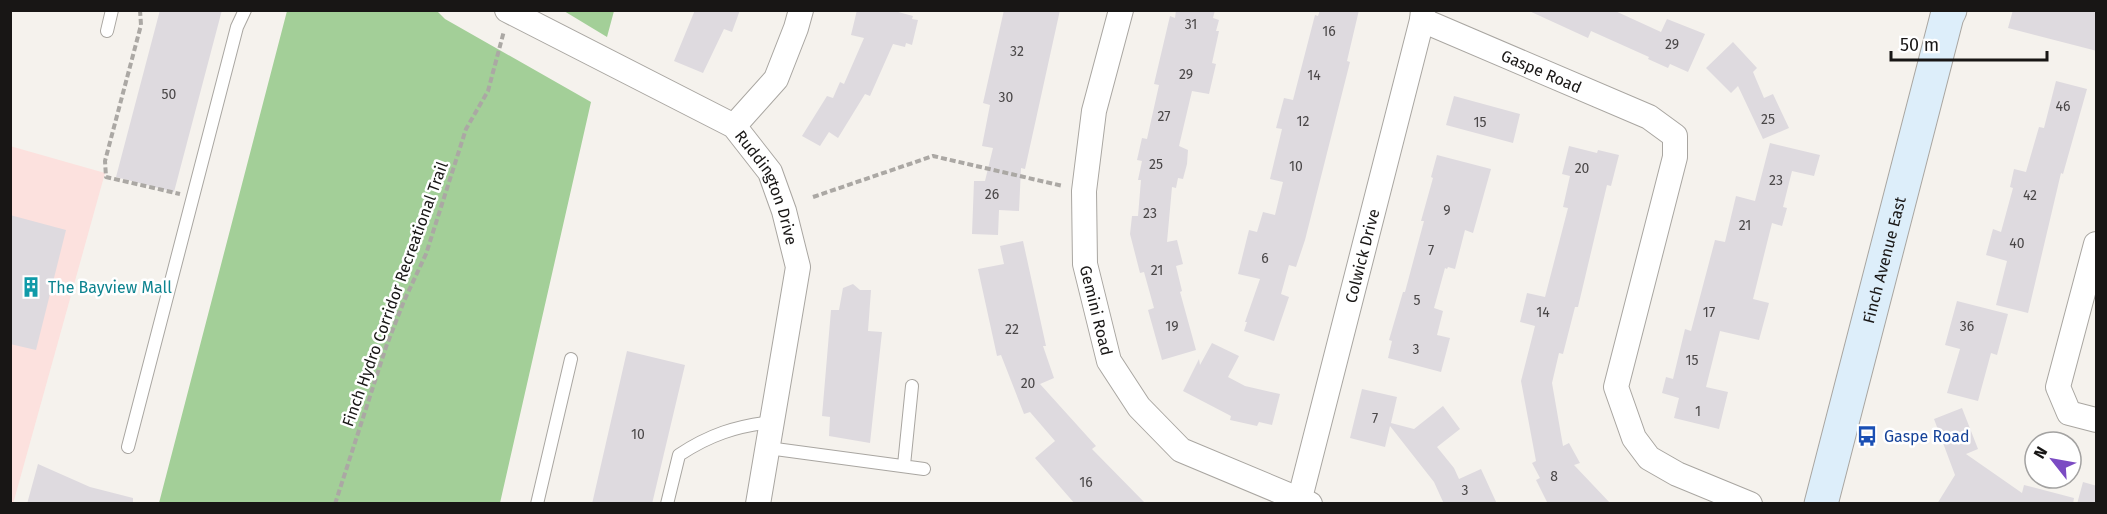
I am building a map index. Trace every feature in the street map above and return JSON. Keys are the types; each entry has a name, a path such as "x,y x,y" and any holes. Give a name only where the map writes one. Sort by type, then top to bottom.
{"main road":[{"name":"Finch Avenue East","path":"1821,504 1948,12"}],"street":[{"path":"734,126 776,78 801,10"},
{"name":"Gemini Road","path":"1121,10 1094,111 1084,191 1085,264 1109,361 1139,407 1181,450 1305,501"},
{"name":"Colwick Drive","path":"1305,501 1423,15"},
{"name":"Gaspe Road","path":"1423,15 1649,117 1675,136 1675,157 1617,387 1634,438 1649,458 1677,474 1750,504"},
{"name":"Ruddington Drive","path":"506,19 734,126 770,172 784,211 798,267 758,504"},
{"path":"2097,244 2058,387 2069,413 2097,420"}],"lane":[{"path":"107,31 112,10"},
{"path":"128,447 237,27 245,10"},
{"path":"537,504 572,359"},
{"path":"904,465 912,386"},
{"path":"667,504 679,455 702,440 746,425 772,422"},
{"path":"768,448 924,469"}],"path":[{"path":"140,10 141,25 105,161 106,177 193,197"},
{"name":"Finch Hydro Corridor Recreational Trail","path":"335,504 386,347 426,254 466,129 488,91 506,19"},
{"path":"813,197 933,156 1084,191"}],"shaded area":[{"path":"10,146 105,173 13,504 10,503"}],"green space":[{"path":"287,11 437,11 445,19 591,102 500,503 159,503"},
{"path":"564,11 614,11 607,37"}],"building":[{"path":"160,10 222,10 174,192 116,177"},
{"path":"695,10 740,10 732,32 724,29 703,73 674,61"},
{"path":"857,10 891,10 913,16 912,19 918,20 912,45 906,43 905,47 893,44 870,96 865,94 838,138 829,132 820,146 802,136 827,96 833,98 840,82 844,84 864,38 851,35"},
{"path":"1004,10 1060,10 1025,169 1021,168 1019,211 999,210 998,235 972,234 974,181 985,181 993,148 982,146 990,105 983,103"},
{"path":"1176,10 1215,10 1213,18 1219,20 1216,31 1219,31 1212,63 1216,64 1209,94 1192,91 1179,146 1188,150 1187,164 1183,179 1178,178 1176,188 1172,187 1167,242 1177,240 1183,264 1176,266 1182,291 1180,292 1196,350 1162,360 1148,310 1154,308 1144,272 1140,273 1130,234 1132,216 1138,216 1141,180 1138,180 1142,161 1137,160 1142,138 1147,139 1159,85 1154,84 1170,16 1175,18"},
{"path":"1320,10 1359,10 1347,61 1350,62 1305,240 1296,267 1289,265 1281,294 1289,297 1274,341 1244,331 1260,279 1238,274 1249,230 1257,232 1263,212 1275,215 1283,182 1270,179 1282,129 1276,128 1284,98 1293,100 1315,15 1318,16"},
{"path":"1527,10 1613,10 1661,32 1667,19 1705,34 1688,72 1670,64 1668,68 1591,31 1588,38"},
{"path":"2013,10 2097,10 2097,51 2008,28"},
{"path":"1733,42 1757,68 1753,72 1764,98 1773,94 1789,128 1763,139 1738,86 1731,93 1706,68"},
{"path":"2056,81 2087,89 2063,174 2061,173 2028,313 1996,305 2007,261 1986,255 1993,229 2001,232 2013,188 2010,187 2014,169 2026,172 2039,127 2044,128"},
{"path":"1454,96 1520,114 1513,143 1446,125"},
{"path":"1770,143 1820,155 1814,176 1792,171 1783,207 1787,208 1782,226 1772,223 1753,299 1769,303 1759,340 1720,331 1706,387 1728,392 1719,429 1674,418 1679,398 1662,393 1666,377 1673,379 1685,329 1691,331 1715,240 1725,242 1736,196 1755,201"},
{"path":"1569,146 1597,153 1598,150 1619,155 1611,186 1607,185 1578,307 1575,307 1563,354 1559,353 1552,383 1563,446 1569,443 1580,463 1574,465 1611,504 1548,504 1536,480 1540,478 1532,463 1536,461 1521,381 1535,326 1520,322 1527,293 1545,297 1568,208 1563,207 1570,176 1562,174"},
{"path":"1437,155 1491,169 1473,233 1465,230 1455,269 1445,268 1434,308 1443,311 1437,335 1450,338 1441,372 1388,358 1392,341 1389,340 1403,292 1405,292 1424,221 1421,221"},
{"name":"The Bayview Mall","path":"10,215 66,230 36,350 10,344"},
{"path":"1023,241 1046,346 1043,346 1054,378 1040,384 1096,446 1092,449 1146,504 1075,504 1035,458 1055,441 1030,412 1024,414 1001,355 997,356 978,269 1004,264 1000,246"},
{"path":"853,284 860,290 871,290 868,331 882,332 870,443 829,436 830,417 822,416 831,310 839,310 843,288"},
{"path":"1957,301 2008,314 1997,355 1991,353 1978,401 1947,393 1960,349 1945,345"},
{"path":"1212,343 1239,356 1228,377 1245,386 1280,394 1272,425 1259,422 1257,426 1230,420 1231,416 1183,391 1199,359 1200,365"},
{"path":"627,351 685,365 652,504 592,504"},
{"path":"1362,389 1397,397 1391,423 1414,429 1443,406 1460,429 1437,447 1454,468 1459,479 1481,469 1497,504 1444,504 1434,482 1390,426 1385,447 1350,438"},
{"path":"1962,408 1978,449 1966,454 2022,493 2023,489 2043,490 2074,498 2073,504 1937,504 1955,475 1934,419"},
{"path":"38,464 90,487 133,498 133,504 27,504"},
{"path":"2083,482 2097,486 2097,504 2077,504 2081,490 2083,490"}],"place":[{"name":"The Bayview Mall","path":"31,287"},
{"name":"Gaspe Road","path":"1867,436"}]}
